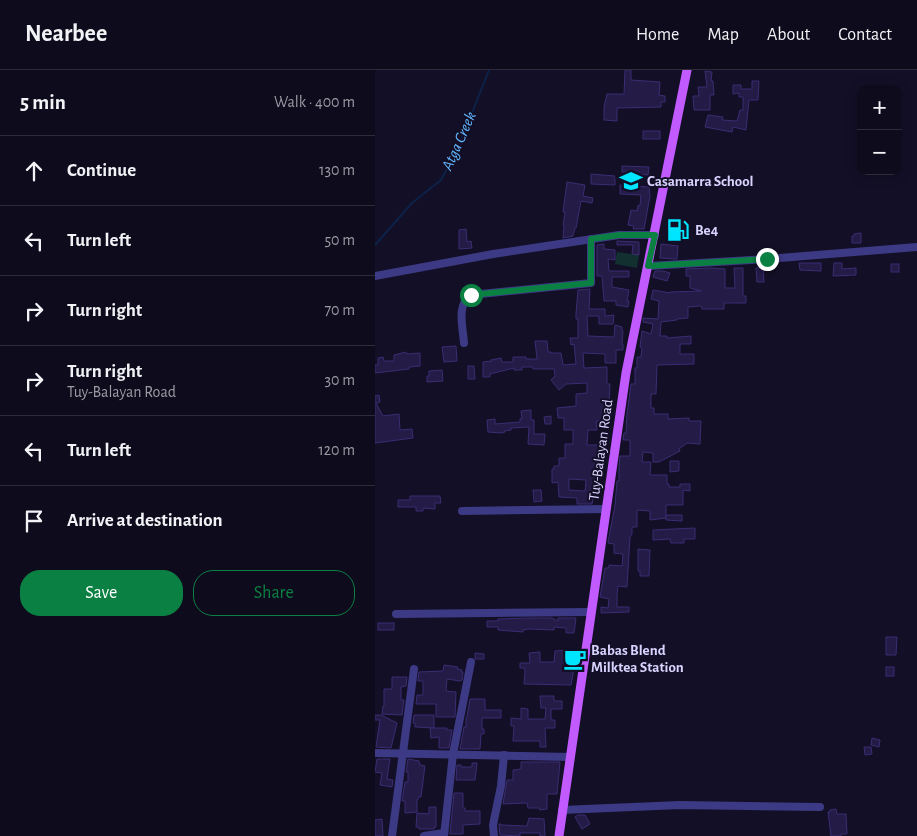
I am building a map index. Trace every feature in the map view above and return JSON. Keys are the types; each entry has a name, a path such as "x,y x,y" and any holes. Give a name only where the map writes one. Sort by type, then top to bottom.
{"main road":[{"name":"Tuy-Balayan Road","path":"559,836 628,365 687,70"}],"street":[{"path":"376,276 493,254 591,239 619,235 655,235"},
{"path":"464,343 462,306 471,295 591,283 591,239"},
{"path":"648,266 917,247"},
{"path":"462,511 606,509"},
{"path":"396,614 591,612"},
{"path":"424,836 444,834 453,754 471,662"},
{"path":"392,836 414,669"},
{"path":"375,753 570,757"},
{"path":"494,836 493,825 501,786 504,755"},
{"path":"562,810 680,805 820,807"}],"green space":[{"path":"617,252 639,255 637,268 615,264"}],"building":[{"path":"625,70 631,70 631,80 660,82 659,95 665,96 665,102 661,102 661,107 617,108 617,121 604,120 607,94 624,94"},
{"path":"705,71 712,72 711,81 713,81 714,95 710,95 710,110 694,110 693,96 699,96 698,87 707,87"},
{"path":"752,81 759,81 758,100 749,100 746,130 733,127 732,132 705,127 708,115 723,117 722,120 737,121 740,110 743,110 743,97 739,97 739,93 733,94 733,85 741,85 741,89 752,89"},
{"path":"643,131 660,131 660,139 643,139"},
{"path":"622,166 649,167 648,175 636,174 636,172 622,172"},
{"path":"591,174 615,176 615,185 591,184"},
{"path":"567,182 585,185 583,196 593,198 592,203 581,201 573,236 563,238 565,212 563,212"},
{"path":"620,185 649,187 650,196 644,229 633,229 634,226 628,225 631,210 637,211 638,205 640,206 641,195 620,194"},
{"path":"466,229 467,242 471,241 472,248 459,249 459,230"},
{"path":"861,233 861,243 852,243 852,236"},
{"path":"617,241 639,242 639,255 632,254 633,245 617,245"},
{"path":"604,244 604,249 615,250 615,260 608,259 609,271 629,271 629,277 612,277 612,287 629,290 628,307 616,305 616,301 604,301 602,276 597,276 597,245"},
{"path":"661,244 678,246 677,259 660,258"},
{"path":"799,263 821,263 821,271 800,270"},
{"path":"834,263 842,263 842,269 856,268 856,275 833,276"},
{"path":"891,264 899,264 899,272 891,272"},
{"path":"763,267 764,282 757,282 756,268"},
{"path":"734,268 743,268 743,296 746,296 746,303 724,303 724,309 702,309 700,306 688,307 688,318 661,322 660,336 667,336 667,338 691,336 691,344 680,344 680,354 694,354 694,364 657,365 656,394 651,394 651,408 654,408 654,414 668,414 668,419 689,418 689,421 701,421 700,444 687,443 679,449 680,451 659,462 653,462 653,453 643,452 642,462 651,462 650,475 667,475 669,487 680,487 680,484 690,484 690,491 683,490 683,505 666,505 666,518 650,520 650,511 637,510 637,527 632,527 630,537 627,587 618,586 617,595 617,607 629,607 629,612 601,613 601,607 608,608 609,599 600,597 605,568 609,568 609,565 622,566 623,554 614,553 614,544 608,542 615,506 617,481 619,481 620,456 630,456 630,442 629,440 623,440 624,433 626,433 631,384 635,384 637,357 641,357 642,331 651,334 653,324 643,322 643,318 658,319 659,301 651,299 653,290 670,293 701,291 690,288 690,276 686,276 686,269 725,269 725,288 735,288"},
{"path":"655,271 670,273 667,281 653,277"},
{"path":"590,289 589,309 605,309 605,316 614,315 613,324 599,324 599,316 587,316 588,336 614,337 615,325 622,327 623,331 623,350 616,350 616,363 605,363 605,354 583,353 584,368 607,367 607,384 610,384 609,403 612,403 611,418 607,418 607,421 596,421 597,430 588,430 587,445 599,445 599,448 601,448 601,463 598,463 592,504 577,504 577,498 559,497 558,482 552,483 552,469 554,469 554,466 559,466 559,458 565,458 565,444 573,444 573,430 564,430 564,418 558,418 557,408 576,406 576,394 587,393 587,383 566,384 559,390 551,380 555,376 554,369 533,369 533,367 522,367 522,370 514,370 514,368 490,374 490,377 483,377 483,362 501,358 502,362 513,362 513,357 537,359 535,341 547,341 548,352 561,353 563,365 576,364 574,344 571,345 570,338 578,338 578,319 576,319 576,313 578,290","holes":["569,479 586,480 585,491 569,490"]},
{"path":"456,346 457,361 444,362 442,347"},
{"path":"406,352 407,354 420,353 420,366 375,373 375,365 378,365 378,358 383,357 384,361 394,361 394,355"},
{"path":"468,366 474,366 475,379 468,379"},
{"path":"442,370 443,381 427,382 429,371"},
{"path":"379,395 380,402 376,403 383,416 399,414 400,430 412,429 413,438 375,443 375,396"},
{"path":"531,410 531,420 534,420 534,434 545,434 544,445 528,444 529,427 511,428 511,430 501,433 488,432 487,420 495,419 495,424 520,422 520,419 522,419 521,411"},
{"path":"551,416 551,424 545,424 544,417"},
{"path":"670,461 679,461 679,471 670,472"},
{"path":"533,490 541,490 542,501 534,502"},
{"path":"410,496 440,496 441,503 435,503 435,509 423,508 423,511 416,511 416,507 398,507 398,500 410,500"},
{"path":"666,515 682,515 682,521 666,520"},
{"path":"695,528 695,539 684,539 684,543 671,543 670,539 653,540 653,530"},
{"path":"638,549 650,550 649,576 640,576 640,571 638,571"},
{"path":"552,618 558,621 558,618 576,618 574,633 566,633 566,628 554,627 554,630 529,629 523,630 523,632 498,630 498,627 487,627 487,621"},
{"path":"378,623 394,623 394,630 378,630"},
{"path":"886,637 897,637 896,655 886,655"},
{"path":"569,650 568,666 574,668 571,685 524,684 525,671 524,668 520,668 520,663 530,663 529,653 540,652 540,662 554,662 555,651"},
{"path":"475,653 484,654 484,659 475,659"},
{"path":"444,665 458,667 457,669 463,672 462,680 460,681 447,679 446,691 456,692 455,717 436,717 436,704 416,704 417,695 423,695 423,681 418,681 419,672 443,671"},
{"path":"886,667 894,667 894,676 886,676"},
{"path":"392,677 407,677 406,686 401,687 401,700 404,700 402,715 382,714 384,689 392,689"},
{"path":"540,696 554,696 554,701 562,701 562,709 551,709 551,720 555,720 555,728 545,728 546,747 540,747 540,741 513,741 514,726 511,726 511,718 521,719 521,708 528,709 528,719 545,719 546,708 541,708"},
{"path":"470,699 485,699 485,710 501,710 501,718 482,718 484,734 481,734 480,749 460,749 464,727 466,727"},
{"path":"375,715 381,715 397,723 391,748 376,747 380,720 375,720"},
{"path":"414,715 434,715 434,728 415,727 415,723 413,723"},
{"path":"430,728 447,728 447,730 452,730 449,748 439,748 439,737 431,738"},
{"path":"872,738 880,740 879,747 871,745"},
{"path":"864,747 871,747 872,754 865,755"},
{"path":"377,759 390,759 387,779 393,780 392,787 380,785 382,773 375,772"},
{"path":"408,759 419,761 420,765 425,766 421,797 418,797 417,800 417,812 405,813 405,801 402,801 405,782 408,782 408,772 406,772"},
{"path":"521,762 560,762 557,794 547,794 547,809 528,808 527,803 503,804 507,780 513,780 513,770 521,769"},
{"path":"472,763 477,763 475,780 456,780 457,765 472,767"},
{"path":"454,793 463,793 463,808 465,808 465,811 480,811 480,824 463,825 463,834 450,834"},
{"path":"429,807 436,807 436,827 434,829 419,829 419,827 416,827 417,813 429,814"},
{"path":"836,809 837,814 846,814 847,834 831,836 828,812"},
{"path":"585,815 590,824 582,829 575,817"},
{"path":"529,818 544,819 545,836 540,836 540,833 520,833 520,836 500,835 499,824 527,826"},
{"path":"382,819 383,836 375,836 375,820"}],"waterway":[{"name":"Atga Creek","path":"375,245 412,203 441,180 459,146 489,70"}],"place":[{"name":"Casamarra School","path":"631,181"},
{"name":"Be4","path":"678,230"},
{"name":"Babas Blend Milktea Station","path":"575,659"}],"route":[{"path":"471,295 591,283 591,239 619,235 655,235 648,266 767,259"}]}
